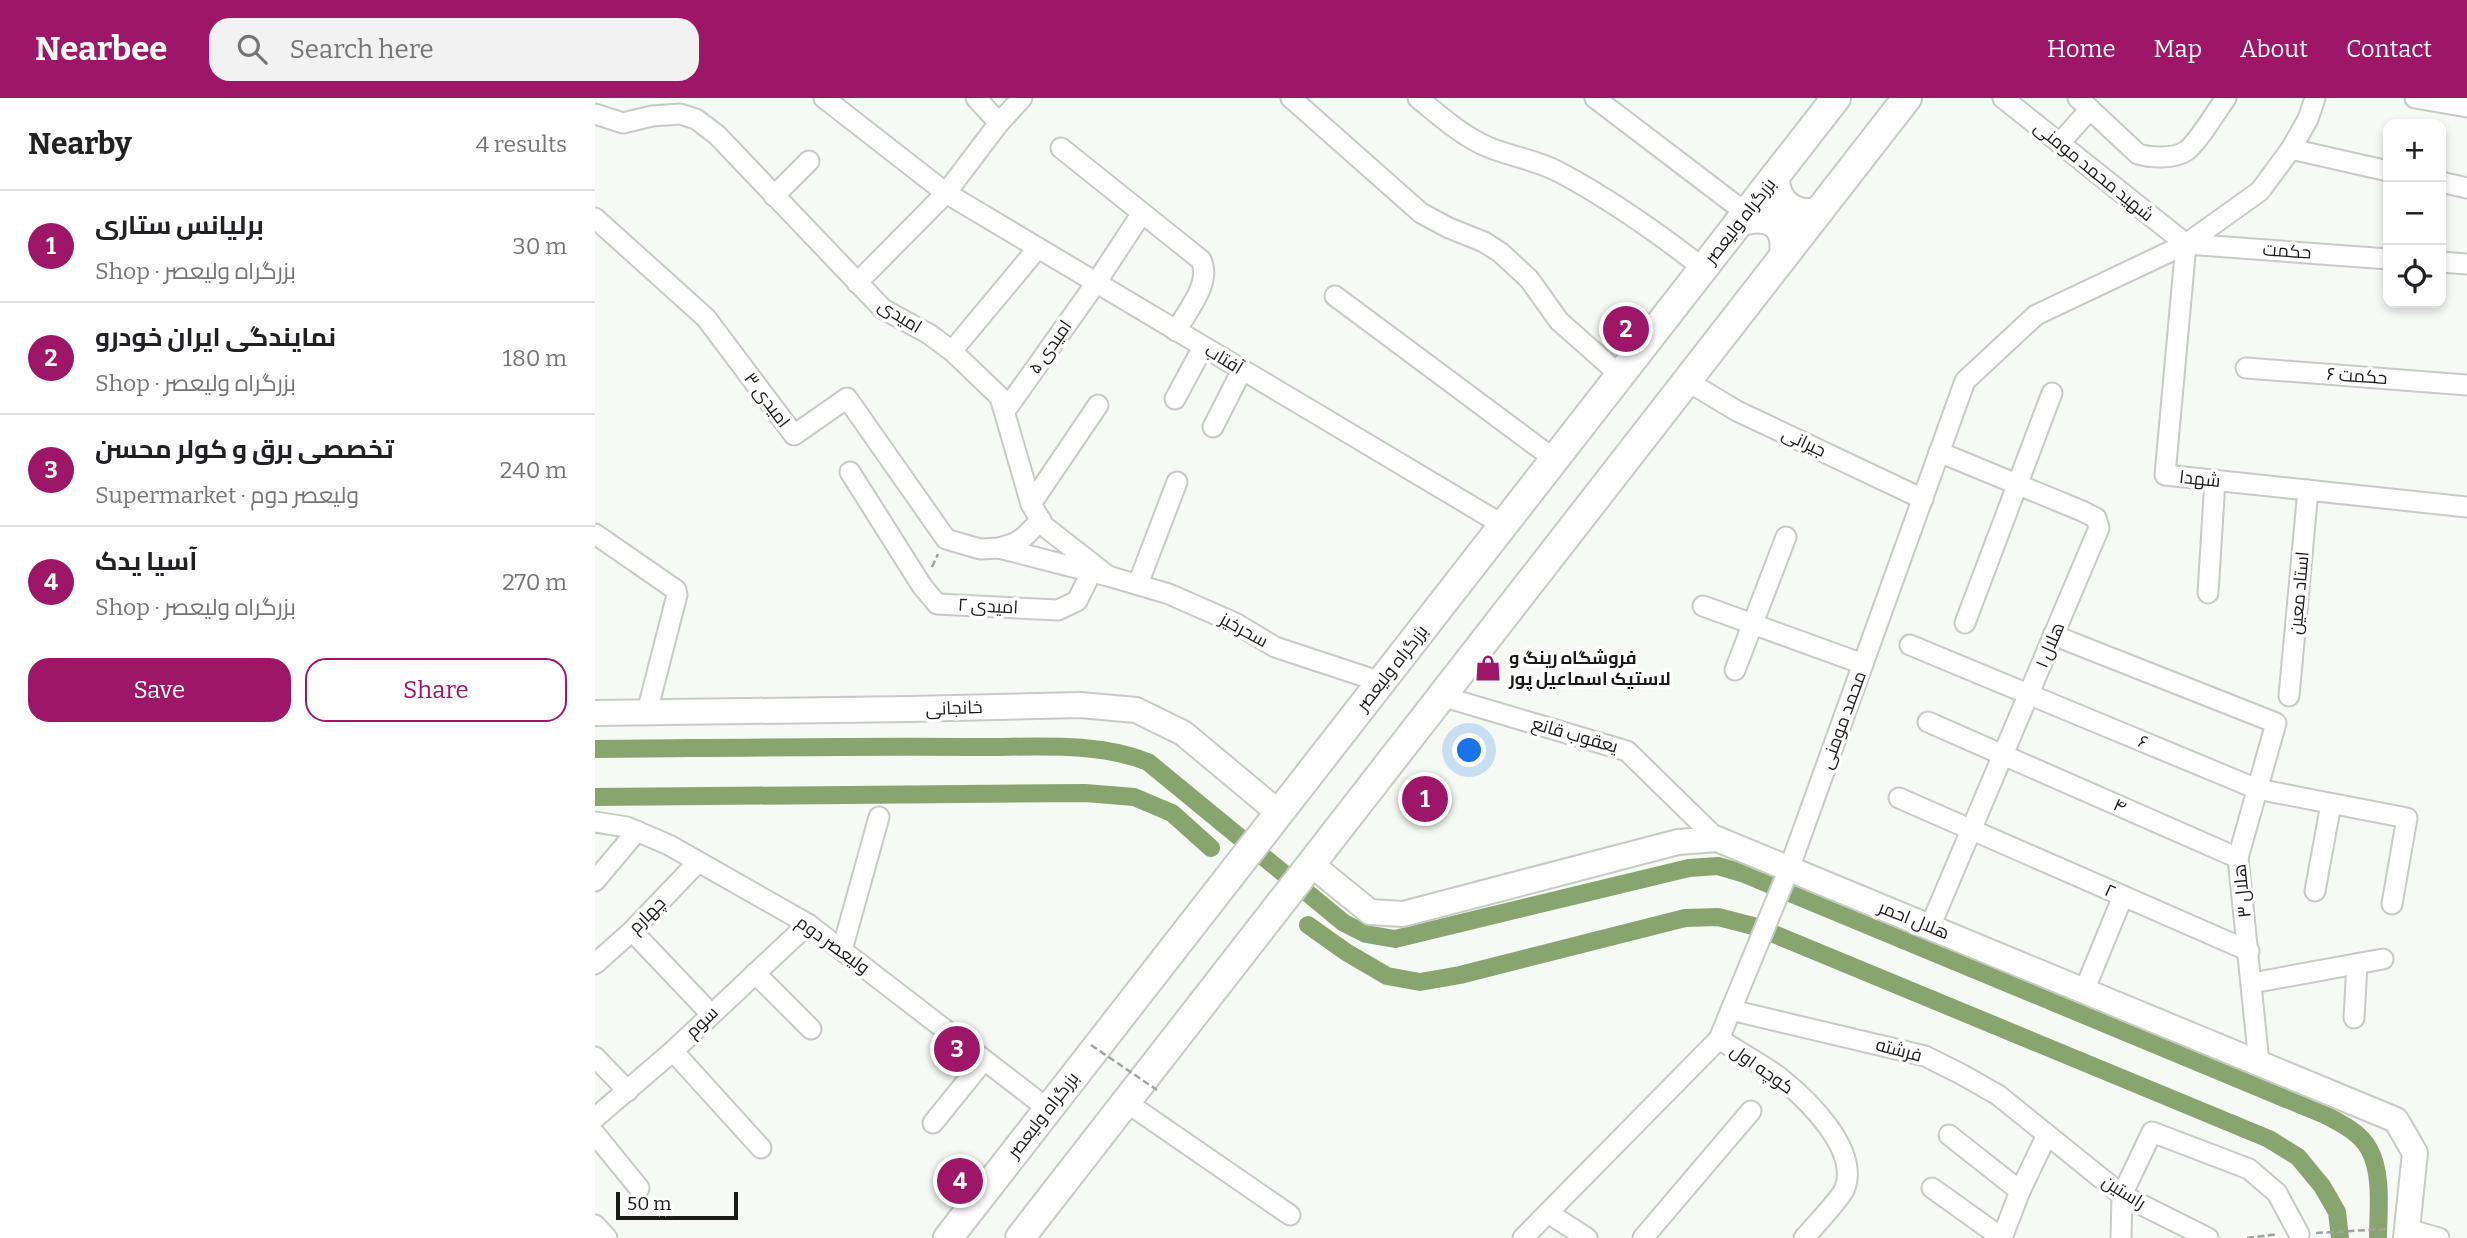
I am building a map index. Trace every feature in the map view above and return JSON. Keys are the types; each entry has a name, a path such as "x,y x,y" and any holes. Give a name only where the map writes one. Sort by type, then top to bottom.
{"highway":[{"name":"بزرگراه ولیعصر","path":"947,1238 1836,98"},
{"path":"1020,1238 1907,98"},
{"path":"1775,176 1777,192 1794,211 1801,214 1819,211"},
{"path":"1743,217 1770,220 1783,234 1784,255"}],"main road":[{"name":"خانجانی","path":"595,713 1080,705 1136,710 1183,733 1279,813"},
{"name":"هلال احمر","path":"1311,864 1370,912 1403,914 1678,842 1717,839 1786,874 1930,927 2396,1120 2415,1153 2400,1232"}],"street":[{"path":"690,98 695,119"},
{"name":"آفتاب","path":"824,98 946,193 1503,525"},
{"path":"975,98 999,123"},
{"path":"857,283 946,193 999,123 1022,98"},
{"path":"1291,98 1421,213 1484,242 1501,253 1529,279 1559,321 1620,375"},
{"path":"1417,98 1488,147 1539,162 1561,173 1630,216 1703,268"},
{"path":"1595,98 1743,217"},
{"name":"شهید محمد مومنی","path":"2003,98 2186,244"},
{"path":"2060,143 2084,104 2138,154 2173,156 2188,151 2226,98"},
{"name":"محمد مومنی","path":"1523,1238 1719,1039 1786,874 1965,381 2036,315 2186,244 2260,191 2291,149 2308,119 2315,98"},
{"path":"2415,98 2467,107"},
{"path":"596,116 623,123 652,116 680,114 695,119"},
{"name":"امیدی","path":"695,119 717,135 883,309 929,334 952,351 1000,397 1036,512"},
{"path":"1061,148 1201,260 1204,267 1203,282 1176,331"},
{"path":"2291,149 2383,169"},
{"path":"774,195 809,161"},
{"path":"2446,183 2467,188"},
{"name":"امیدی ۵","path":"1005,411 1142,213"},
{"name":"امیدی ۳","path":"595,218 706,318 794,435 847,398 946,539"},
{"name":"حکمت","path":"2186,244 2383,258"},
{"name":"شهدا","path":"2186,244 2165,475 2467,507"},
{"path":"952,351 1037,248"},
{"path":"2446,262 2467,264"},
{"path":"1335,296 1554,459"},
{"path":"1175,399 1203,347"},
{"name":"حکمت ۶","path":"2246,368 2467,385"},
{"path":"1213,426 1242,370"},
{"name":"جیرانی","path":"1687,381 1737,411 1923,499"},
{"path":"1965,623 2052,393"},
{"path":"999,548 1024,537 1098,405"},
{"name":"هلال ۱","path":"1930,927 2099,528 2096,519 2089,515 1939,453"},
{"name":"امیدی ۲","path":"850,472 922,586 937,604 1058,610 1077,601 1100,574"},
{"path":"2208,593 2215,480"},
{"path":"1137,584 1177,482"},
{"name":"استاد معین","path":"2289,696 2308,490"},
{"path":"1036,512 1044,526 1100,574"},
{"path":"595,534 676,590 677,595 647,712"},
{"path":"1735,670 1786,537"},
{"path":"946,539 980,549 999,548 1100,574"},
{"name":"سحرخیز","path":"1100,574 1169,594 1235,623 1275,648 1381,682"},
{"path":"1703,606 1863,664"},
{"name":"هلال ۳","path":"2053,635 2276,723 2238,858 2259,1063"},
{"name":"۶","path":"1910,645 2257,789 2407,818 2392,904"},
{"name":"یعقوب قانع","path":"1441,696 1627,751 1717,839"},
{"name":"۴","path":"1928,722 2238,858"},
{"name":"۲","path":"1899,798 2249,951"},
{"path":"2315,891 2331,804"},
{"path":"842,950 879,817"},
{"name":"ولیعصر دوم","path":"595,822 627,827 669,845 808,924 1048,1109"},
{"path":"595,881 637,831"},
{"name":"چهارم","path":"595,964 632,931 697,863"},
{"path":"2084,991 2123,896"},
{"name":"سوم","path":"595,1118 673,1051 808,924"},
{"path":"632,931 711,1014"},
{"path":"2252,983 2383,959"},
{"path":"2354,1018 2357,964"},
{"path":"755,973 811,1028"},
{"name":"فرشته","path":"1731,1010 1925,1056 1998,1095 2047,1135"},
{"name":"کوچه اول","path":"1719,1039 1779,1077 1806,1101 1835,1136 1848,1167 1845,1189 1805,1238"},
{"path":"673,1051 761,1148"},
{"path":"595,1057 628,1091"},
{"path":"933,1123 984,1060"},
{"path":"1126,1102 1290,1215"},
{"path":"1643,1238 1751,1111"},
{"path":"2121,1238 2122,1195 2152,1132 2249,1169 2277,1193 2308,1233"},
{"path":"595,1134 639,1188"},
{"path":"1949,1135 2020,1191"},
{"path":"1932,1188 2002,1238 2020,1191 2047,1135"},
{"name":"راستین","path":"2047,1135 2122,1195 2208,1238"},
{"path":"1548,1213 1587,1238"},
{"path":"595,1225 607,1238"},
{"path":"2400,1232 2439,1238"}],"path":[{"path":"922,586 946,539"},
{"path":"1091,1045 1157,1090"},
{"path":"2308,1233 2400,1232"}],"waterway":[{"path":"595,749 1060,747 1127,755 1148,762 1344,923 1366,934 1395,939 1689,868 1718,866 1742,873 2325,1115 2343,1125 2365,1143 2373,1159 2379,1193 2378,1238"},
{"path":"595,797 1085,793 1134,797 1172,813 1211,848"},
{"path":"1308,925 1387,976 1420,982 1460,975 1685,918 1718,917 1757,927 2269,1139 2298,1157 2322,1186 2337,1212 2340,1238"}],"place":[{"name":"نمایندگی ایران خودرو","path":"1626,329"},
{"name":"فروشگاه رینگ و لاستیک اسماعیل پور","path":"1488,668"},
{"name":"برلیانس ستاری","path":"1425,799"},
{"name":"تخصصی برق و کولر محسن","path":"957,1049"},
{"name":"آسیا یدک","path":"960,1181"}]}
